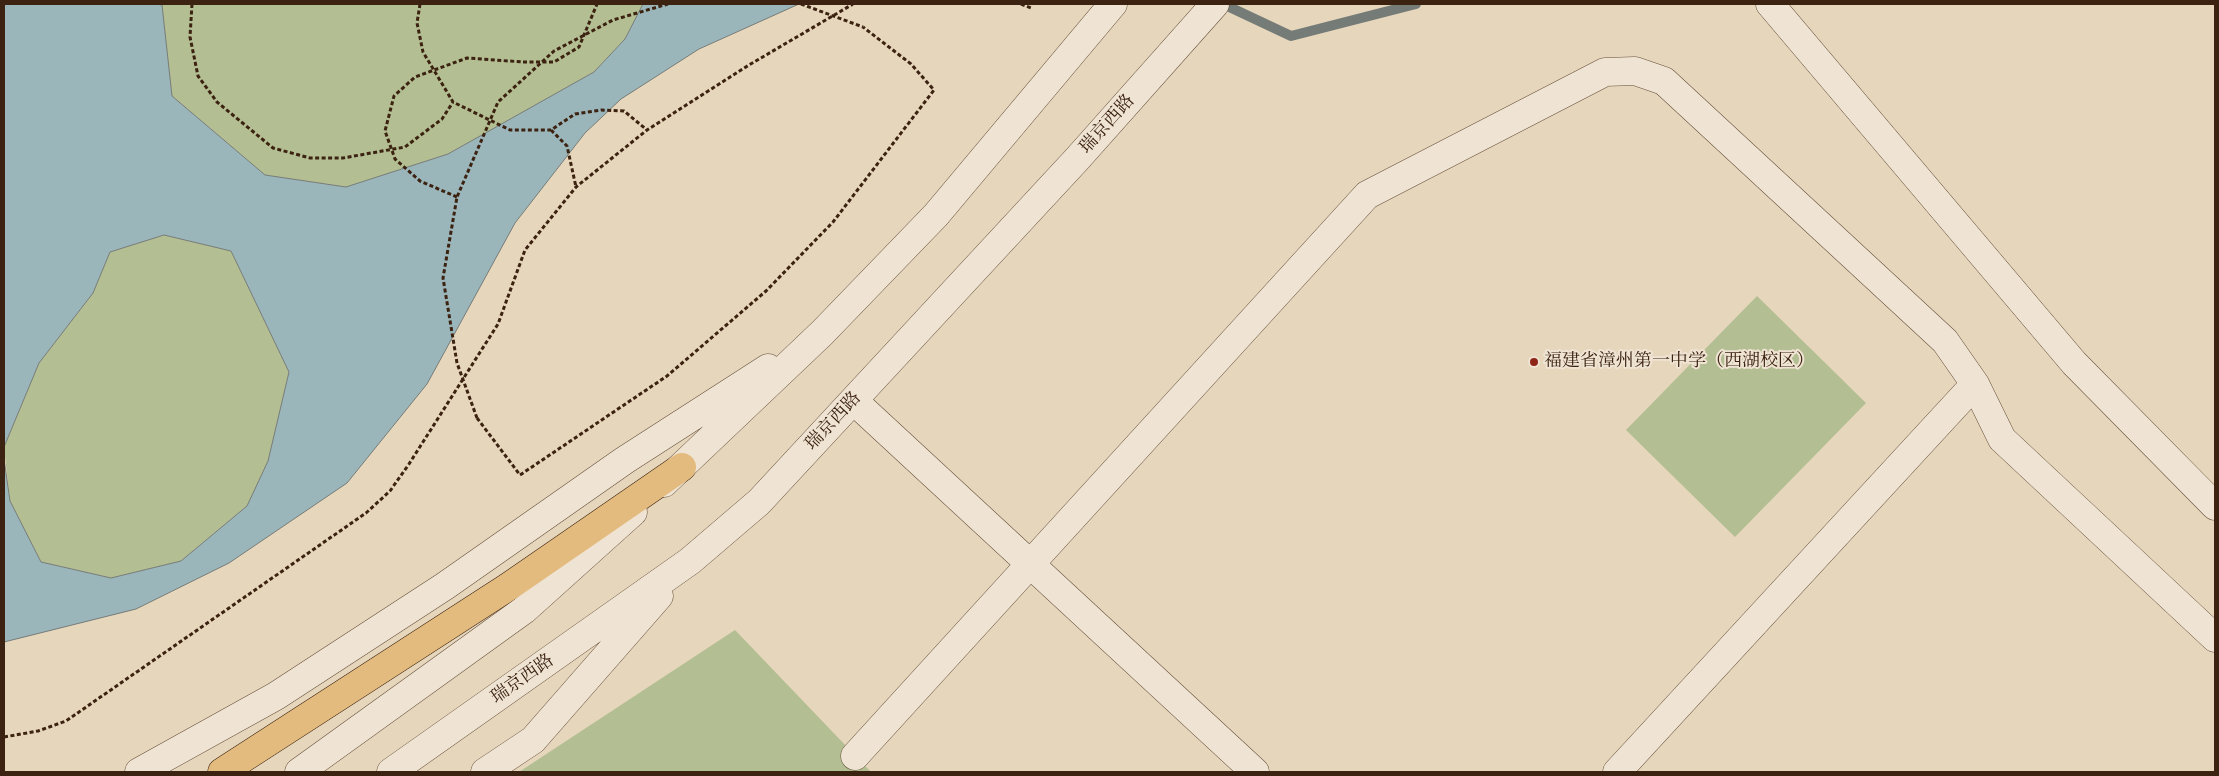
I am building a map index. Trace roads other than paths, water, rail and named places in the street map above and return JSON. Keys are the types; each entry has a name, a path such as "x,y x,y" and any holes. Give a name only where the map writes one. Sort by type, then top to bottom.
{"main road":[{"path":"222,772 508,587 682,467"}],"street":[{"path":"299,772 524,610 682,467 822,333 936,215 1113,4"},
{"name":"瑞京西路","path":"391,772 690,561 760,502 1078,158 1215,4"},
{"path":"1770,4 2074,362 2215,506"},
{"path":"855,756 1367,196 1605,72 1635,71 1664,81 1945,341 1975,384 2002,438 2215,638"},
{"path":"139,772 276,696 445,586 625,460 822,333"},
{"path":"1617,772 1975,384"},
{"path":"854,401 1255,772"},
{"path":"485,772 533,740 690,561"}],"water":[{"path":"4,4 162,5 172,96 265,175 346,187 448,154 594,72 625,39 643,4 799,4 699,49 621,99 585,133 515,223 427,384 347,483 229,563 136,609 4,642 4,459 10,501 41,562 111,578 181,561 247,506 268,461 289,372 231,251 164,235 110,252 93,293 39,363 4,447"}],"waterway":[{"path":"1223,4 1291,36 1416,4"}],"place":[{"name":"福建省漳州第一中学（西湖校区）","path":"1534,362"}]}
